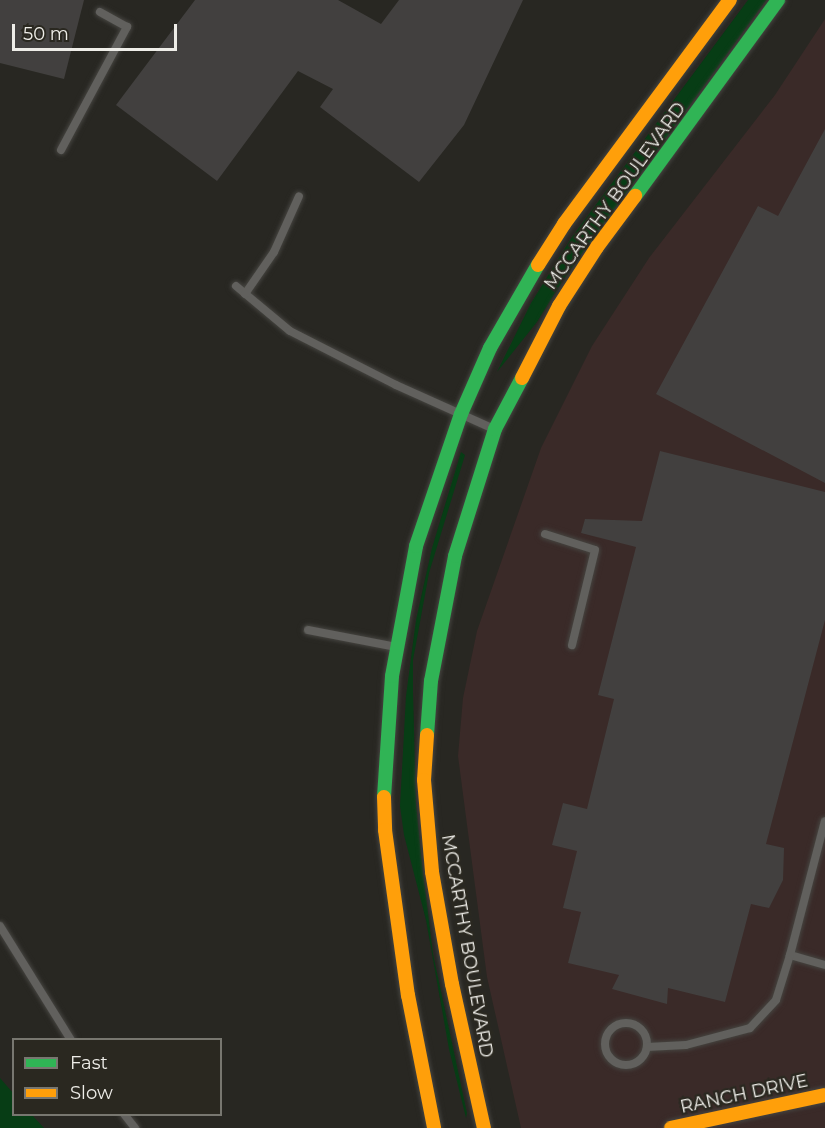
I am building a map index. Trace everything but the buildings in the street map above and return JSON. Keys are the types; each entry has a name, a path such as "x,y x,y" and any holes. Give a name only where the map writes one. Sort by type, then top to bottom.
{"main road":[{"name":"MCCARTHY BOULEVARD","path":"434,1128 408,995 385,830 387,726 396,647 416,546 461,414 490,348 524,286 564,225 730,0"},
{"name":"MCCARTHY BOULEVARD","path":"484,1128 452,984 432,872 424,780 431,681 441,619 455,556 495,429 559,306 597,247 778,0"},
{"name":"RANCH DRIVE","path":"671,1128 825,1095"}],"lane":[{"path":"61,150 127,27 100,12"},
{"path":"245,294 274,252 299,196"},
{"path":"236,286 290,331 495,429"},
{"path":"545,534 596,550 572,645"},
{"path":"308,630 396,647"},
{"path":"647,1047 686,1045 750,1028 776,1000 825,821"},
{"path":"0,926 70,1038"},
{"path":"790,955 825,965"},
{"path":"631,1023 643,1032 647,1047 639,1060 625,1065 611,1059 607,1053 606,1037 616,1026 631,1023"},
{"path":"126,1116 135,1128"}],"shaded area":[{"path":"825,19 825,1128 521,1128 487,977 458,756 463,698 477,631 541,448 592,346 649,258 775,95"}],"green space":[{"path":"748,0 766,0 563,280 537,322 497,372 531,303 572,237"},
{"path":"461,452 465,455 429,573 413,660 413,692 416,804 433,954 467,1113 466,1118 449,1049 426,920 404,835 400,806 406,696 416,620 432,548"},
{"path":"0,1078 12,1092 12,1116 33,1116 44,1128 0,1128"}],"traffic: fast":[{"path":"635,196 778,0"},
{"path":"384,797 392,676 416,546 461,414 490,348 538,265"},
{"path":"427,735 431,681 455,556 495,429 522,378"}],"traffic: slow":[{"path":"538,265 564,224 730,0"},
{"path":"522,378 559,306 597,247 635,196"},
{"path":"427,735 424,780 432,872 452,984 484,1128"},
{"path":"384,797 385,830 408,995 434,1128"},
{"path":"671,1128 825,1095"}]}
